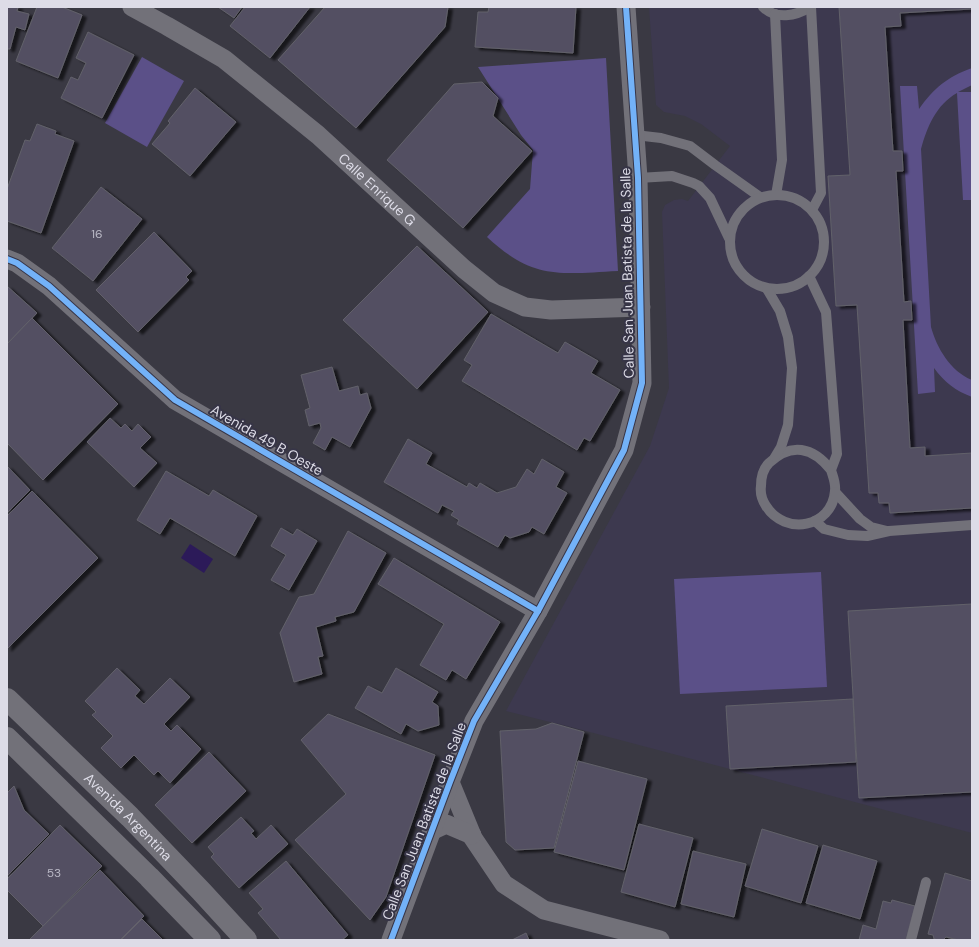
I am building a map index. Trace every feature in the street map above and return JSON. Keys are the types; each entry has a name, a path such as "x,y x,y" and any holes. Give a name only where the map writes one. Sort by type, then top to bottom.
{"street":[{"name":"Calle Enrique G","path":"132,7 224,60 318,135 464,269 494,293 525,307 551,310 641,307"},
{"name":"Calle San Juan Batista de la Salle","path":"392,940 474,721 538,611 624,450 642,383 638,178 626,7"},
{"name":"Avenida 49 B Oeste","path":"7,259 17,263 49,286 176,400 538,611"},
{"name":"Avenida Argentina","path":"7,704 40,731 130,817 202,891 246,940"},
{"path":"11,742 22,732 30,729 40,731"},
{"name":"Avenida Argentina","path":"11,742 149,877 210,940"},
{"path":"450,782 472,834 504,884 544,910 660,940"},
{"path":"433,830 446,824 472,834"}],"lane":[{"path":"762,7 775,14 788,16 800,13 810,7 821,193 812,210"},
{"path":"775,14 782,160 776,195"},
{"path":"635,135 661,138 690,146 715,166 760,197"},
{"path":"638,178 672,176 699,186 710,198 728,238 734,263 742,275 753,283 767,289 782,289 797,285 809,276 818,265 823,251 824,237 820,222 812,210 789,196 776,195 760,197 749,203 740,212 728,238"},
{"path":"809,276 826,312 837,454 831,470"},
{"path":"767,289 780,311 788,337 792,368 788,425 781,447 767,466 762,477 760,490 763,502 769,512 779,520 791,525 803,525 815,521 825,514 832,504 835,492 835,481 831,470 823,460 812,453 800,450 787,451 775,457"},
{"path":"835,492 860,519 871,527 889,531"},
{"path":"815,521 824,529 848,535 867,536 889,531 972,525"},
{"path":"911,940 926,882"}],"shaded area":[{"path":"649,7 972,7 972,833 506,711 650,446 669,388 662,212 665,205 674,200 682,199 688,201 730,146 701,124 685,116 664,112 656,105"},
{"path":"142,57 184,81 147,147 105,123"},
{"path":"606,58 618,271 563,273 533,267 519,261 503,251 487,237 530,189 533,150 521,135 478,67"},
{"path":"972,68 972,85 958,92 972,92 972,200 963,200 957,93 943,104 933,117 921,149 931,327 941,351 951,365 964,376 972,380 972,397 951,386 934,368 935,392 918,394 900,86 917,86 919,109 930,95 948,79"},
{"path":"190,544 213,559 204,573 181,558"},
{"path":"821,572 827,687 680,694 674,579"}],"building":[{"path":"7,7 18,7 17,11 29,14 25,30 16,27 10,49 7,49"},
{"path":"37,7 62,7 82,15 58,78 16,61"},
{"path":"218,7 242,7 234,18"},
{"path":"245,7 310,7 270,58 230,26"},
{"path":"325,7 448,7 445,27 356,128 278,60"},
{"path":"489,7 576,7 573,53 475,47 478,12 488,12"},
{"path":"839,7 972,7 972,9 900,13 901,26 885,27 893,151 902,151 903,171 896,171 904,302 911,301 912,320 903,320 910,448 925,447 925,456 972,453 972,508 890,513 889,503 879,503 878,493 869,493 857,305 836,306 828,176 850,175"},
{"path":"88,32 134,55 102,118 61,98 71,77 78,80 86,63 76,58"},
{"path":"482,82 498,98 493,116 532,151 463,228 387,160 454,84"},
{"path":"195,88 236,122 190,176 152,144 170,123 168,121"},
{"path":"37,124 56,131 55,134 74,141 41,233 7,221 7,189 25,140 30,141"},
{"path":"101,187 142,219 93,281 52,248"},
{"path":"154,232 192,271 186,277 189,280 138,332 96,290"},
{"path":"417,246 488,312 417,389 343,320"},
{"path":"7,286 37,313 7,344"},
{"path":"491,314 558,353 565,342 598,361 591,373 620,390 590,441 584,438 577,450 462,381 472,365 464,360"},
{"path":"32,318 118,404 43,480 7,443 7,344"},
{"path":"332,367 339,391 358,386 360,395 367,393 371,408 350,447 332,437 325,450 313,443 321,428 320,423 309,426 305,410 310,408 301,375"},
{"path":"110,418 121,428 125,424 132,431 138,424 151,437 140,448 157,463 134,487 87,442"},
{"path":"408,439 432,453 426,464 467,487 469,483 477,488 480,483 497,493 516,487 527,469 534,474 542,459 564,472 556,487 567,493 544,534 532,527 529,532 510,538 505,535 498,547 457,524 459,520 451,515 454,511 442,505 438,513 384,482"},
{"path":"7,466 30,490 7,513"},
{"path":"166,471 209,496 213,490 257,516 235,556 170,518 160,534 137,520"},
{"path":"32,491 98,558 7,649 7,516"},
{"path":"281,528 293,535 297,529 317,541 289,590 271,580 286,555 271,546"},
{"path":"348,531 386,553 354,612 335,617 336,621 316,627 323,656 318,657 322,674 294,682 280,633 299,597 314,594"},
{"path":"394,558 500,622 466,679 452,670 446,680 420,665 444,624 378,584"},
{"path":"972,604 972,792 859,798 848,611"},
{"path":"117,668 140,690 135,696 144,704 170,678 190,697 164,724 171,731 177,725 201,749 170,783 158,771 154,775 134,755 121,768 101,748 113,736 92,715 96,712 85,701"},
{"path":"396,668 438,692 432,702 438,706 439,725 418,731 406,724 401,734 355,708 368,686 382,693"},
{"path":"853,699 856,762 730,769 726,706"},
{"path":"328,714 435,755 386,897 370,920 295,840 346,794 301,740"},
{"path":"552,723 584,732 554,848 515,850 506,842 500,731 536,729"},
{"path":"209,752 246,791 192,843 155,805"},
{"path":"578,761 647,779 624,870 554,852"},
{"path":"14,786 24,810 49,834 7,876 7,793"},
{"path":"241,817 254,831 251,833 256,839 271,825 288,844 239,888 211,857 214,854 208,847"},
{"path":"639,824 693,838 675,907 621,892"},
{"path":"60,825 102,866 43,926 7,890 7,879"},
{"path":"762,829 818,846 801,903 745,886"},
{"path":"823,845 877,861 860,919 806,903"},
{"path":"693,851 746,864 734,917 681,904"},
{"path":"286,861 348,935 342,940 281,940 258,913 263,909 249,893"},
{"path":"100,870 144,916 120,940 29,940"},
{"path":"945,873 972,881 972,940 958,940 946,937 943,940 938,940 934,939 933,935 928,934"},
{"path":"892,900 915,906 906,940 859,940 863,925 876,929 883,901 891,903"},
{"path":"142,919 163,940 121,940"},
{"path":"526,933 529,940 512,940"}],"cycle path":[{"path":"391,940 474,721 538,611 624,450 642,383 638,178 626,7"},
{"path":"7,259 17,263 49,286 175,400 538,611"}]}
